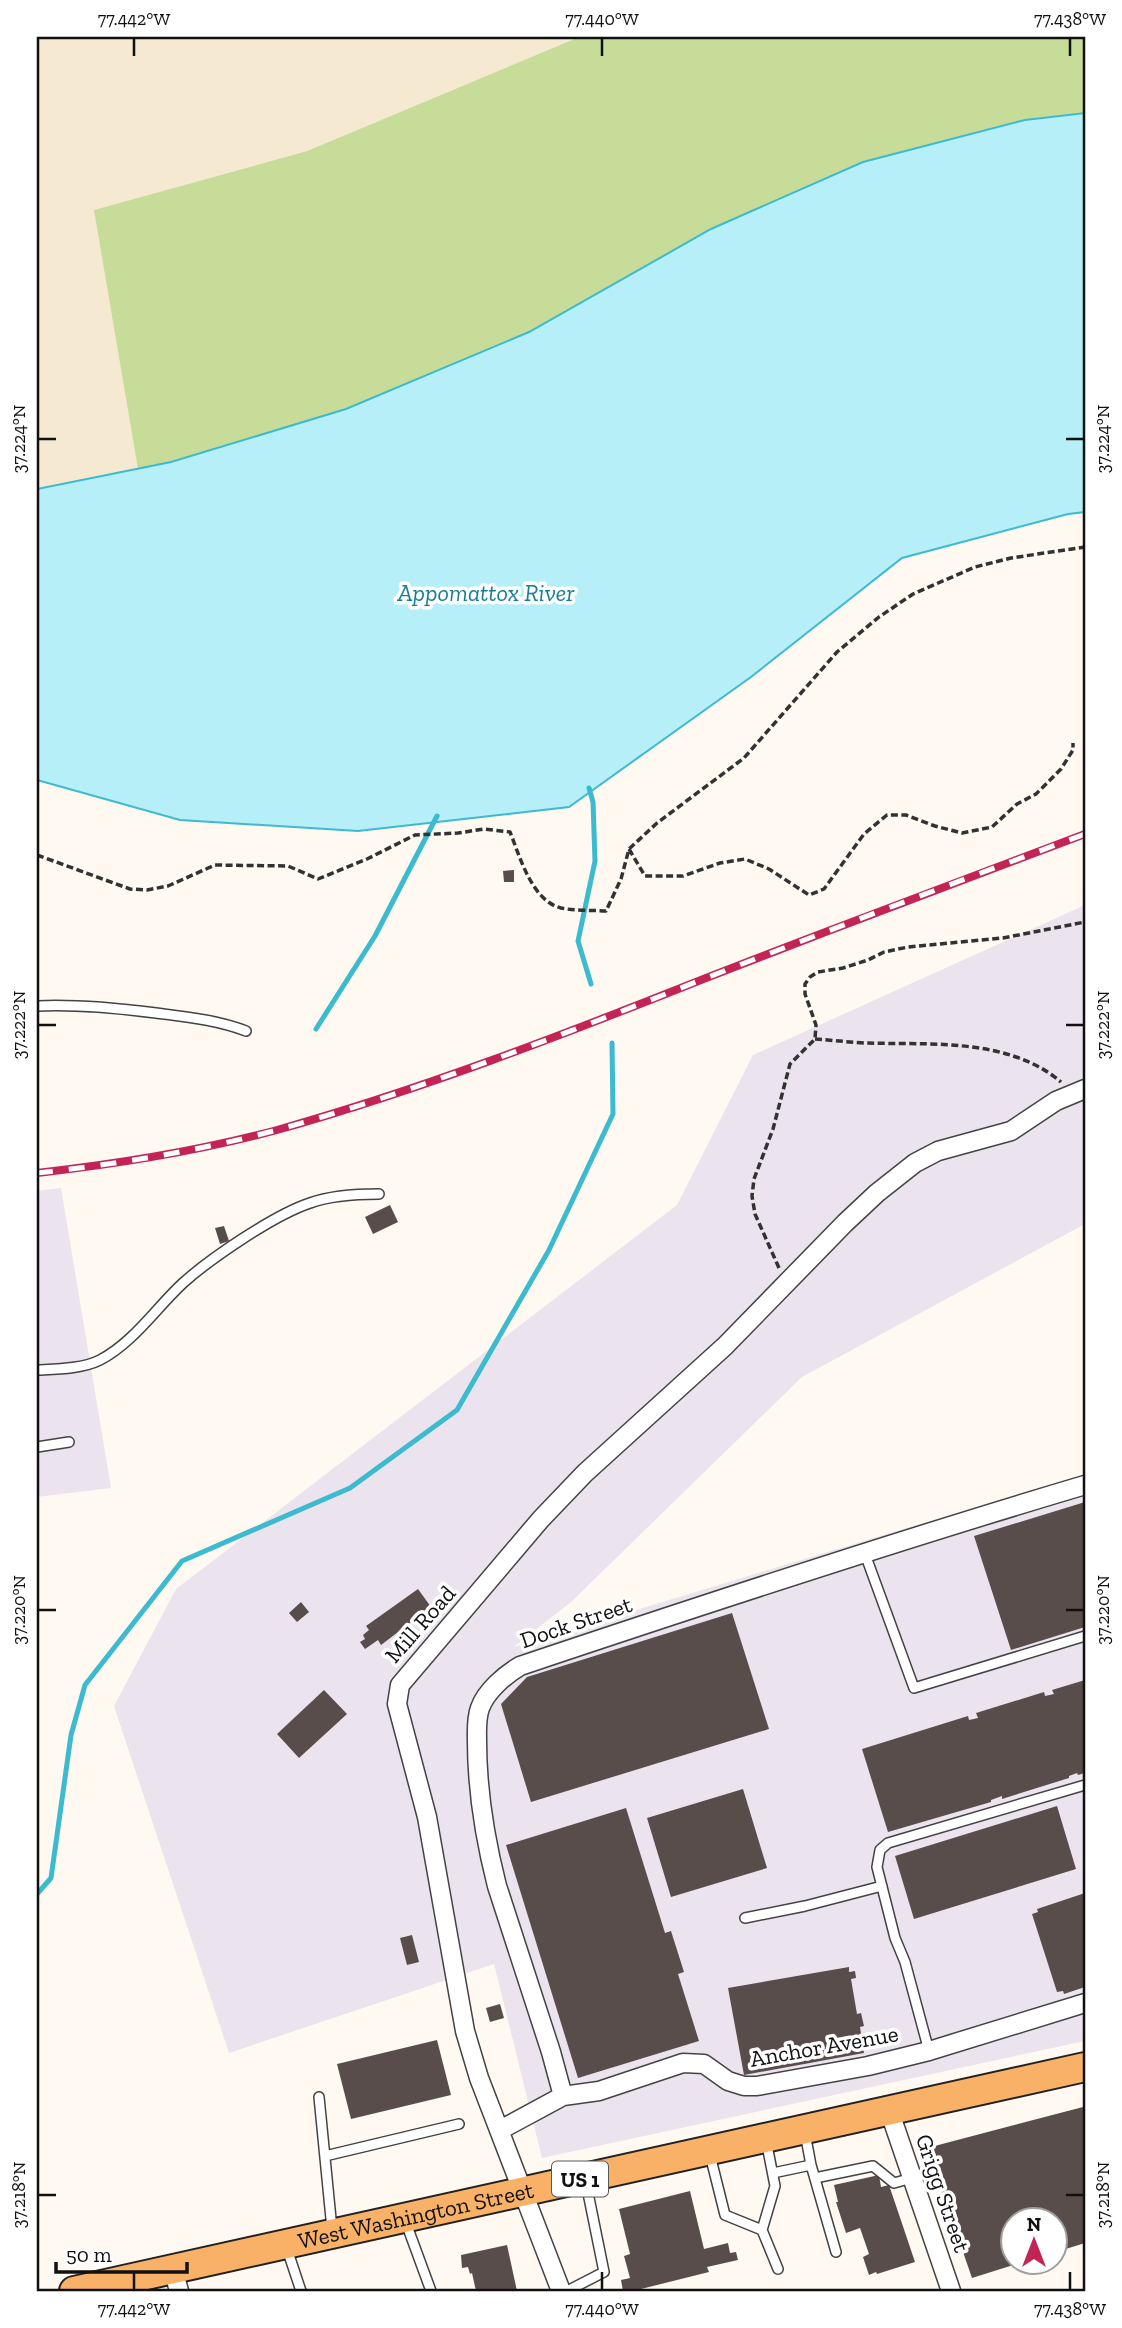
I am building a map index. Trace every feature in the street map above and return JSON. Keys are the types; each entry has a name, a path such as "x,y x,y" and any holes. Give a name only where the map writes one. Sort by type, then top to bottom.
{"main road":[{"name":"West Washington Street","path":"74,2291 176,2280 285,2244 1085,2067"}],"street":[{"name":"Mill Road","path":"561,2291 479,2078 465,2031 427,1817 397,1704 400,1685 541,1519 585,1473 724,1346 845,1223 915,1163 938,1151 1011,1130 1056,1101 1079,1091"},
{"name":"Dock Street","path":"563,2096 497,1886 481,1805 477,1716 481,1705 507,1674 520,1666 710,1602 975,1517 1085,1485"},
{"name":"Anchor Avenue","path":"500,2130 563,2096 599,2091 683,2063 704,2064 728,2081 744,2086 757,2086 868,2066 929,2051 1085,2003"},
{"name":"Grigg Street","path":"889,2110 951,2291"}],"lane":[{"path":"37,1006 124,1009 215,1021 246,1031"},
{"path":"37,1370 84,1366 99,1361 118,1349 198,1271 246,1237 292,1210 332,1197 379,1194"},
{"path":"37,1447 69,1443"},
{"path":"865,1554 914,1688 1085,1636"},
{"path":"929,2051 905,1962 895,1938 877,1859 880,1850 888,1843 1085,1785"},
{"path":"745,1918 883,1886"},
{"path":"319,2097 332,2234"},
{"path":"325,2156 459,2124"},
{"path":"804,2129 811,2165 836,2252"},
{"path":"766,2138 775,2186 762,2230 778,2269"},
{"path":"709,2150 725,2215 762,2230"},
{"path":"773,2173 811,2165"},
{"path":"815,2178 873,2166 894,2183 912,2178"},
{"path":"567,2291 604,2272 585,2178"},
{"path":"405,2218 431,2291"},
{"path":"285,2244 301,2291"}],"path":[{"path":"37,855 130,889 147,890 181,881 215,865 288,866 317,879 367,859 415,835 484,829 510,832 528,875 547,902 562,908 606,911 621,879 629,849 657,823 744,758 837,652 879,617 913,594 975,566 1085,547"},
{"path":"629,849 645,876 683,876 720,863 745,859 769,869 809,895 824,889 864,834 887,815 906,815 962,834 992,827 1017,804 1036,794 1061,769 1073,750 1073,743"},
{"path":"787,1284 755,1214 752,1196 754,1179 773,1129 790,1064 815,1039 816,1025 804,993 810,976 908,947 1003,938 1085,922"},
{"path":"815,1039 864,1043 912,1042 990,1051 1038,1066 1079,1091"}],"shaded area":[{"path":"37,37 579,37 307,151 95,210 138,469 37,489"},
{"path":"1085,905 1085,1224 802,1377 571,1602 514,1647 1085,1474 1085,2041 542,2158 494,1964 229,2053 114,1706 176,1589 677,1205 753,1055"},
{"path":"61,1188 111,1488 37,1497 37,1191"}],"green space":[{"path":"579,37 1085,37 1085,113 1025,120 863,162 711,229 529,332 347,409 171,462 138,469 94,210 307,151"}],"water":[{"name":"Appomattox River","path":"1085,113 1085,512 1068,514 902,558 751,677 569,807 358,831 180,820 37,780 37,489 171,462 346,409 529,332 711,229 863,162 1025,120"}],"building":[{"path":"514,870 514,882 504,882 503,871"},
{"path":"390,1205 398,1222 373,1234 365,1217"},
{"path":"224,1226 229,1241 220,1244 215,1228"},
{"path":"1085,1502 1085,1627 1011,1650 974,1536"},
{"path":"418,1589 431,1607 381,1645 378,1640 365,1649 360,1642 365,1639 363,1635 369,1630 366,1626"},
{"path":"301,1602 309,1612 297,1622 289,1613"},
{"path":"732,1613 769,1729 531,1802 501,1704 527,1677"},
{"path":"1085,1680 1085,1773 1077,1773 1069,1778 1002,1799 1002,1796 991,1802 888,1832 862,1749 968,1716 969,1720 978,1718 976,1713 1044,1692 1045,1696 1054,1694 1052,1690"},
{"path":"324,1690 347,1714 299,1758 277,1734"},
{"path":"743,1789 767,1868 671,1897 647,1818"},
{"path":"1057,1806 1076,1869 914,1919 895,1856"},
{"path":"626,1808 665,1933 671,1931 684,1972 678,1974 699,2041 578,2078 506,1845"},
{"path":"1085,1893 1085,1987 1064,1994 1063,1991 1057,1992 1032,1914 1038,1912 1037,1909"},
{"path":"412,1935 419,1962 407,1965 400,1938"},
{"path":"849,1967 849,1972 855,1971 856,1978 851,1979 857,2014 861,2013 864,2026 860,2027 864,2053 744,2075 728,1988"},
{"path":"500,2004 504,2018 490,2022 486,2008"},
{"path":"437,2040 451,2095 351,2119 337,2064"},
{"path":"1083,2107 1085,2243 1070,2248 1070,2206 1000,2206 1000,2269 972,2278 927,2148"},
{"path":"879,2175 881,2187 889,2185 915,2262 869,2275 863,2257 869,2254 860,2228 846,2233 836,2202 834,2185"},
{"path":"690,2191 704,2249 728,2243 730,2253 736,2252 738,2260 707,2267 709,2272 633,2291 623,2291 621,2280 630,2278 624,2256 630,2254 619,2209"},
{"path":"507,2245 517,2291 476,2291 472,2273 470,2274 468,2267 462,2268 461,2255"}],"waterway":[{"path":"589,788 593,802 595,861 578,941 591,984"},
{"path":"316,1029 375,936 437,816"},
{"path":"37,1894 51,1878 71,1735 85,1685 182,1561 350,1488 457,1410 549,1250 613,1114 612,1043"}],"railway":[{"path":"37,1173 128,1161 218,1144 277,1130 386,1097 547,1040 1085,834"}]}
